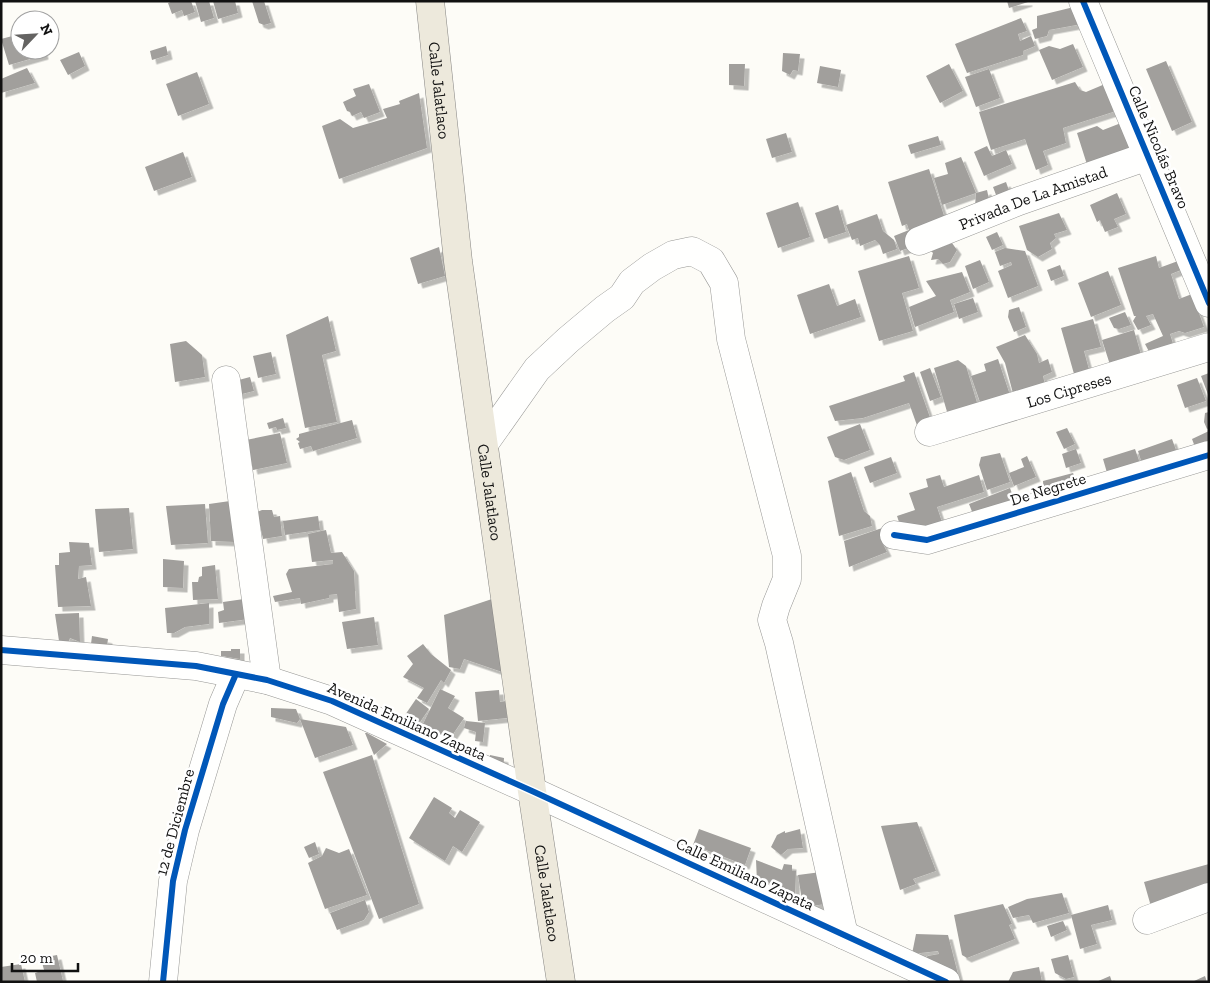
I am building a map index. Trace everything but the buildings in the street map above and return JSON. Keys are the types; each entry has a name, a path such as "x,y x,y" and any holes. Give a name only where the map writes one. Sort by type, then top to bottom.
{"main road":[{"name":"Calle Jalatlaco","path":"430,1 458,261 532,792 561,982"}],"street":[{"name":"Calle Nicolás Bravo","path":"1083,1 1209,303"},
{"name":"Privada De La Amistad","path":"919,241 1019,201 1148,156"},
{"path":"484,444 537,369 568,340 622,297 632,282 652,267 673,255 692,252 711,261 724,283 731,339 787,556 788,579 772,620 779,643 844,935"},
{"name":"Los Cipreses","path":"929,432 1209,347"},
{"path":"226,380 267,680"},
{"name":"De Negrete","path":"894,535 927,540 1209,455"},
{"name":"Avenida Emiliano Zapata","path":"1,650 196,666 267,680 332,701 532,792"},
{"name":"12 de Diciembre","path":"163,982 173,881 185,830 222,704 236,674"},
{"name":"Calle Emiliano Zapata","path":"532,792 946,982"},
{"path":"1147,920 1209,897"}],"cycle path":[{"path":"1083,1 1209,303"},
{"path":"894,535 927,540 1209,455"},
{"path":"1,650 196,666 267,680 332,701 946,982"},
{"path":"163,982 173,881 185,830 223,704 236,674"}]}
